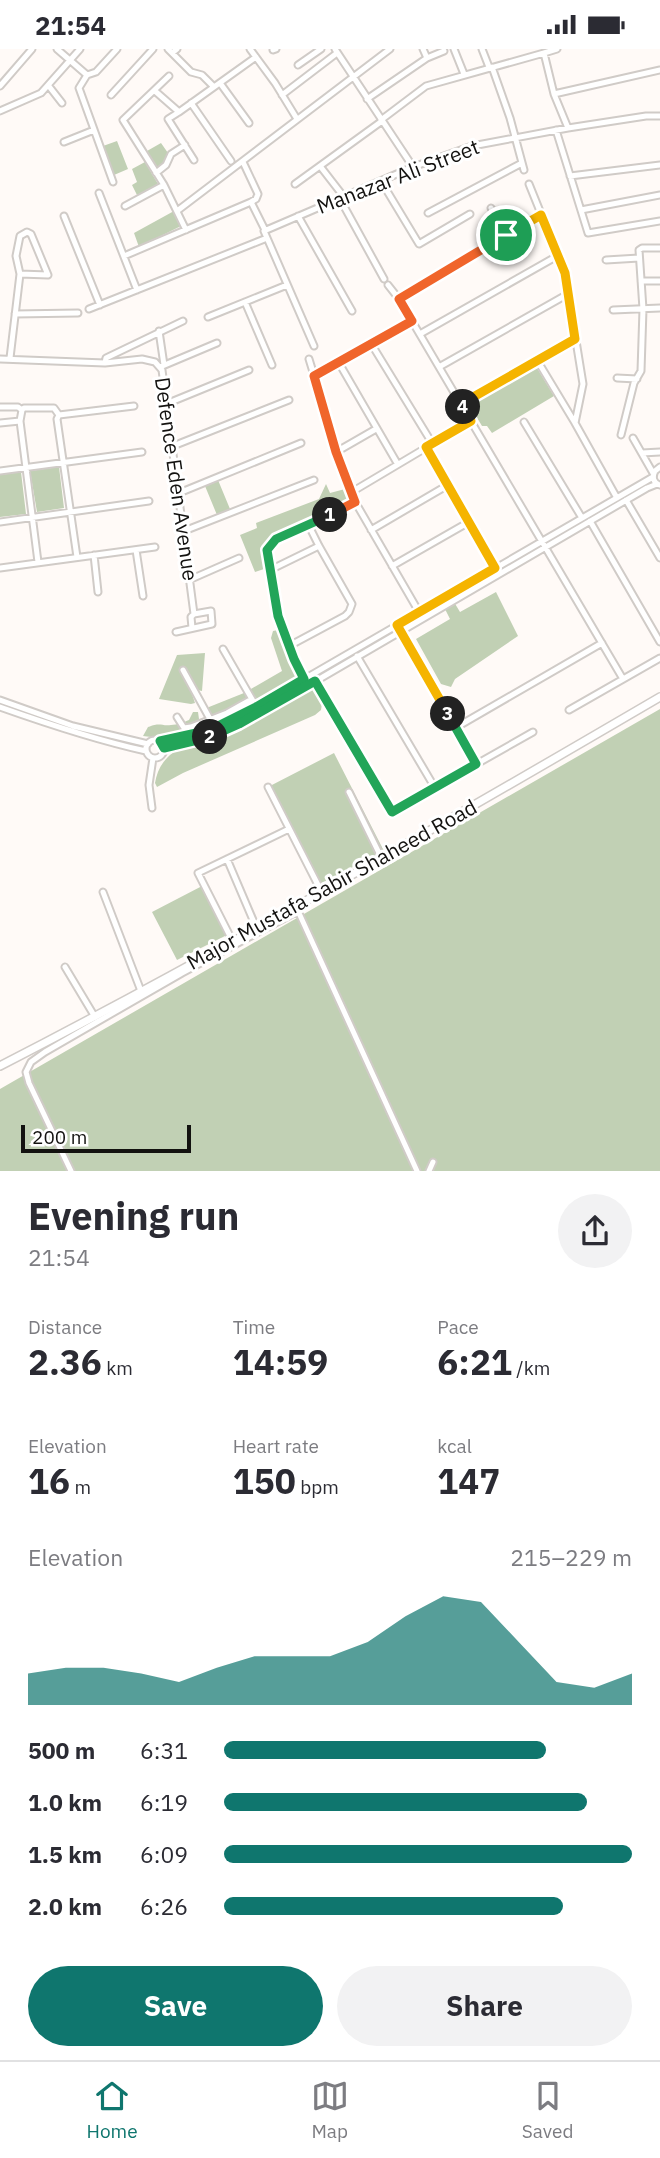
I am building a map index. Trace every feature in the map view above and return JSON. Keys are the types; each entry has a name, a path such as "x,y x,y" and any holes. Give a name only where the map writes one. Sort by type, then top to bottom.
{"street":[{"path":"0,86 32,49"},
{"path":"57,49 87,75"},
{"path":"0,111 41,93 80,49"},
{"path":"113,182 79,88 87,75 96,72 117,49"},
{"path":"111,95 153,49"},
{"path":"250,49 297,119"},
{"path":"298,65 321,49"},
{"path":"177,211 390,49"},
{"path":"423,49 427,58"},
{"path":"454,49 464,74"},
{"path":"428,213 523,166 516,137 482,49"},
{"path":"528,49 531,56"},
{"path":"295,184 426,86 557,49"},
{"path":"172,50 191,72 202,75 214,87"},
{"path":"282,95 336,51 413,167"},
{"path":"367,99 427,58 444,51"},
{"path":"544,53 554,94 568,128"},
{"path":"194,160 168,120 256,57"},
{"path":"554,94 660,69"},
{"path":"169,76 123,120 164,185 186,230"},
{"path":"220,83 249,123"},
{"path":"48,85 62,103"},
{"path":"155,91 179,112"},
{"path":"191,103 230,161"},
{"name":"Manazar Ali Street","path":"264,230 413,167 472,146 568,128 660,116"},
{"path":"64,142 94,130"},
{"path":"556,130 588,233 660,221"},
{"path":"156,173 166,165 171,154 185,145"},
{"path":"124,256 258,197 243,162"},
{"path":"570,176 660,165"},
{"path":"320,166 342,198 386,282 420,334 623,679"},
{"path":"381,181 419,244 470,214"},
{"path":"529,184 559,255 569,294 583,384 575,423"},
{"path":"125,206 164,185"},
{"path":"99,193 137,290"},
{"path":"581,210 660,195"},
{"path":"251,202 314,346"},
{"path":"491,208 506,235"},
{"path":"399,299 541,215"},
{"path":"64,216 100,305"},
{"path":"298,216 352,311"},
{"path":"10,358 20,274 16,256 20,236 27,232 31,234 48,275 20,274"},
{"path":"89,309 267,237"},
{"path":"621,435 636,379 641,371 643,309 639,248 660,248"},
{"path":"420,334 559,255"},
{"path":"606,260 639,258"},
{"path":"642,281 660,281"},
{"path":"208,317 287,285"},
{"path":"439,367 569,294"},
{"path":"245,302 272,365"},
{"path":"613,310 660,308"},
{"path":"15,314 78,313"},
{"path":"105,363 106,358 183,321"},
{"path":"314,376 412,321"},
{"path":"159,331 162,366 217,343"},
{"path":"461,404 575,339"},
{"path":"372,345 495,568"},
{"name":"Defence Eden Avenue","path":"0,359 105,363 142,359 162,366 194,614 191,617 192,628"},
{"path":"309,359 350,493 419,613"},
{"path":"537,360 617,498"},
{"path":"339,363 397,463"},
{"path":"166,404 249,370"},
{"path":"617,378 636,379"},
{"path":"173,446 289,400"},
{"path":"59,415 134,406"},
{"path":"0,407 18,407 22,410"},
{"path":"22,410 54,408 59,415"},
{"path":"22,410 20,421 38,562"},
{"path":"59,415 57,419 62,462 77,557"},
{"path":"0,423 20,421"},
{"path":"350,493 471,421"},
{"path":"524,422 582,518"},
{"path":"336,452 376,429"},
{"path":"147,747 153,740 205,735 306,682 315,681 358,656 419,613 495,568 659,485 633,438"},
{"path":"179,492 301,443"},
{"path":"0,471 142,452"},
{"path":"642,453 660,452"},
{"path":"153,758 161,755 164,748 239,724 306,682 543,545 653,475 660,467"},
{"path":"184,531 314,480"},
{"path":"371,530 448,485"},
{"path":"626,500 660,558"},
{"path":"0,522 149,501"},
{"path":"306,682 278,616 266,556 269,546 276,539 309,526 355,502"},
{"path":"590,521 660,642"},
{"path":"392,566 469,522"},
{"path":"289,646 345,617 351,608 351,600 309,526"},
{"path":"270,570 318,546"},
{"path":"0,568 155,547"},
{"path":"136,550 143,596"},
{"path":"94,555 98,592"},
{"path":"189,580 239,558"},
{"path":"176,632 212,624 211,611 194,614"},
{"path":"399,628 476,764"},
{"path":"455,728 602,643"},
{"path":"223,649 256,707"},
{"path":"358,656 435,788"},
{"path":"569,710 660,658"},
{"path":"183,670 210,719"},
{"path":"315,681 392,812 533,732"},
{"name":"Major Mustafa Sabir Shaheed Road","path":"0,1066 94,1017 500,791 660,697"},
{"path":"177,717 184,728 202,723 252,699"},
{"path":"0,700 73,726 147,747"},
{"path":"0,707 60,729 104,741 147,747"},
{"path":"202,723 205,735"},
{"path":"160,741 164,748"},
{"path":"147,747 153,758"},
{"path":"152,808 149,785 153,758"},
{"path":"268,787 318,885 318,892"},
{"path":"349,792 381,857"},
{"path":"232,940 198,873 289,829"},
{"path":"227,859 256,927"},
{"path":"103,892 141,991"},
{"path":"71,1171 29,1083 26,1072 31,1062 298,911 417,1171"},
{"path":"65,967 94,1017"},
{"path":"429,1171 433,1162"}],"green space":[{"path":"117,141 128,169 114,175 103,146"},
{"path":"161,143 168,153 164,164 157,168 147,151"},
{"path":"145,162 158,184 137,195 132,185 137,182 132,169"},
{"path":"174,211 181,226 139,247 134,233"},
{"path":"537,368 554,396 492,433 487,426 482,426 470,406"},
{"path":"59,467 64,508 37,512 30,471"},
{"path":"21,472 26,514 0,517 0,475"},
{"path":"218,480 230,509 217,515 205,486"},
{"path":"326,484 330,493 345,489 349,500 342,506 270,540 265,550 267,568 255,572 240,535 257,528 256,523 319,499"},
{"path":"496,592 518,636 455,679 451,687 441,684 416,639 450,619 444,607 454,602 460,612"},
{"path":"278,630 297,670 296,680 248,708 212,726 208,725 206,711 209,707 244,693 282,671 271,638 273,631"},
{"path":"205,653 202,691 197,690 192,694 195,703 159,699 177,655"},
{"path":"314,686 323,697 321,710 315,715 157,787 155,783 160,768 174,752 238,728"},
{"path":"660,709 660,1171 0,1171 0,1089"},
{"path":"193,712 198,712 200,726 197,731 170,737 143,736 148,727 173,725 189,720"},
{"path":"334,753 384,851 318,885 268,787"},
{"path":"204,885 229,934 177,960 152,912"}],"route":[{"path":"541,215 565,273 575,339 461,404 471,421 426,447 495,568 397,625 476,764 392,812 315,681 261,713 213,736 164,748 160,741 210,730 304,679 278,616 267,550 276,539 309,526 355,502 336,452 314,376 412,321 399,299 506,235 541,215"}]}
